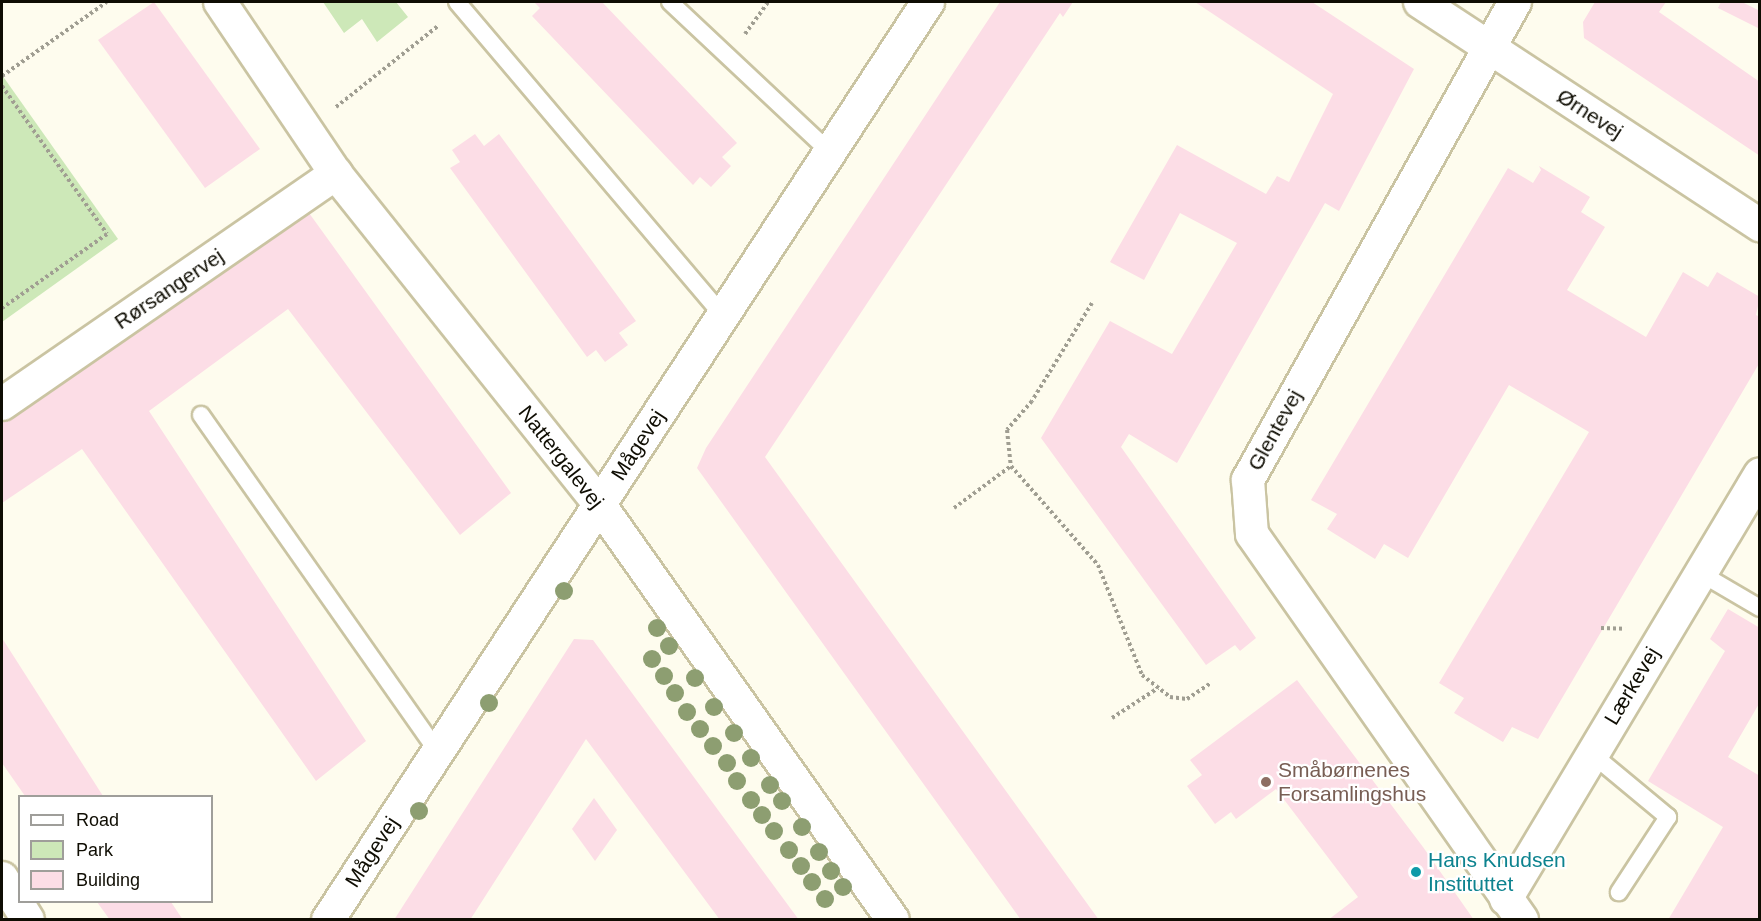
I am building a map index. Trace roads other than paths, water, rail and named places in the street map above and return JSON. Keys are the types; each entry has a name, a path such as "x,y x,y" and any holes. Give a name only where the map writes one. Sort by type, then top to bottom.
{"street":[{"name":"Nattergalevej","path":"220,2 336,174 598,504 893,920"},
{"name":"Mågevej","path":"328,920 928,2"},
{"name":"Ørnevej","path":"1420,2 1760,225"},
{"name":"Glentevej","path":"1514,909 1252,534 1248,480 1486,46 1515,2"},
{"name":"Rørsangervej","path":"2,404 336,174"},
{"name":"Lærkevej","path":"1514,909 1592,754 1760,474"},
{"path":"2,878 28,920"}],"lane":[{"path":"670,2 831,153"},
{"path":"462,3 723,316"},
{"path":"201,415 437,751"},
{"path":"1700,573 1760,608"},
{"path":"1592,754 1668,817 1619,892"}],"place":[{"name":"Småbørnenes Forsamlingshus","path":"1266,782"},
{"name":"Hans Knudsen Instituttet","path":"1416,872"}]}
